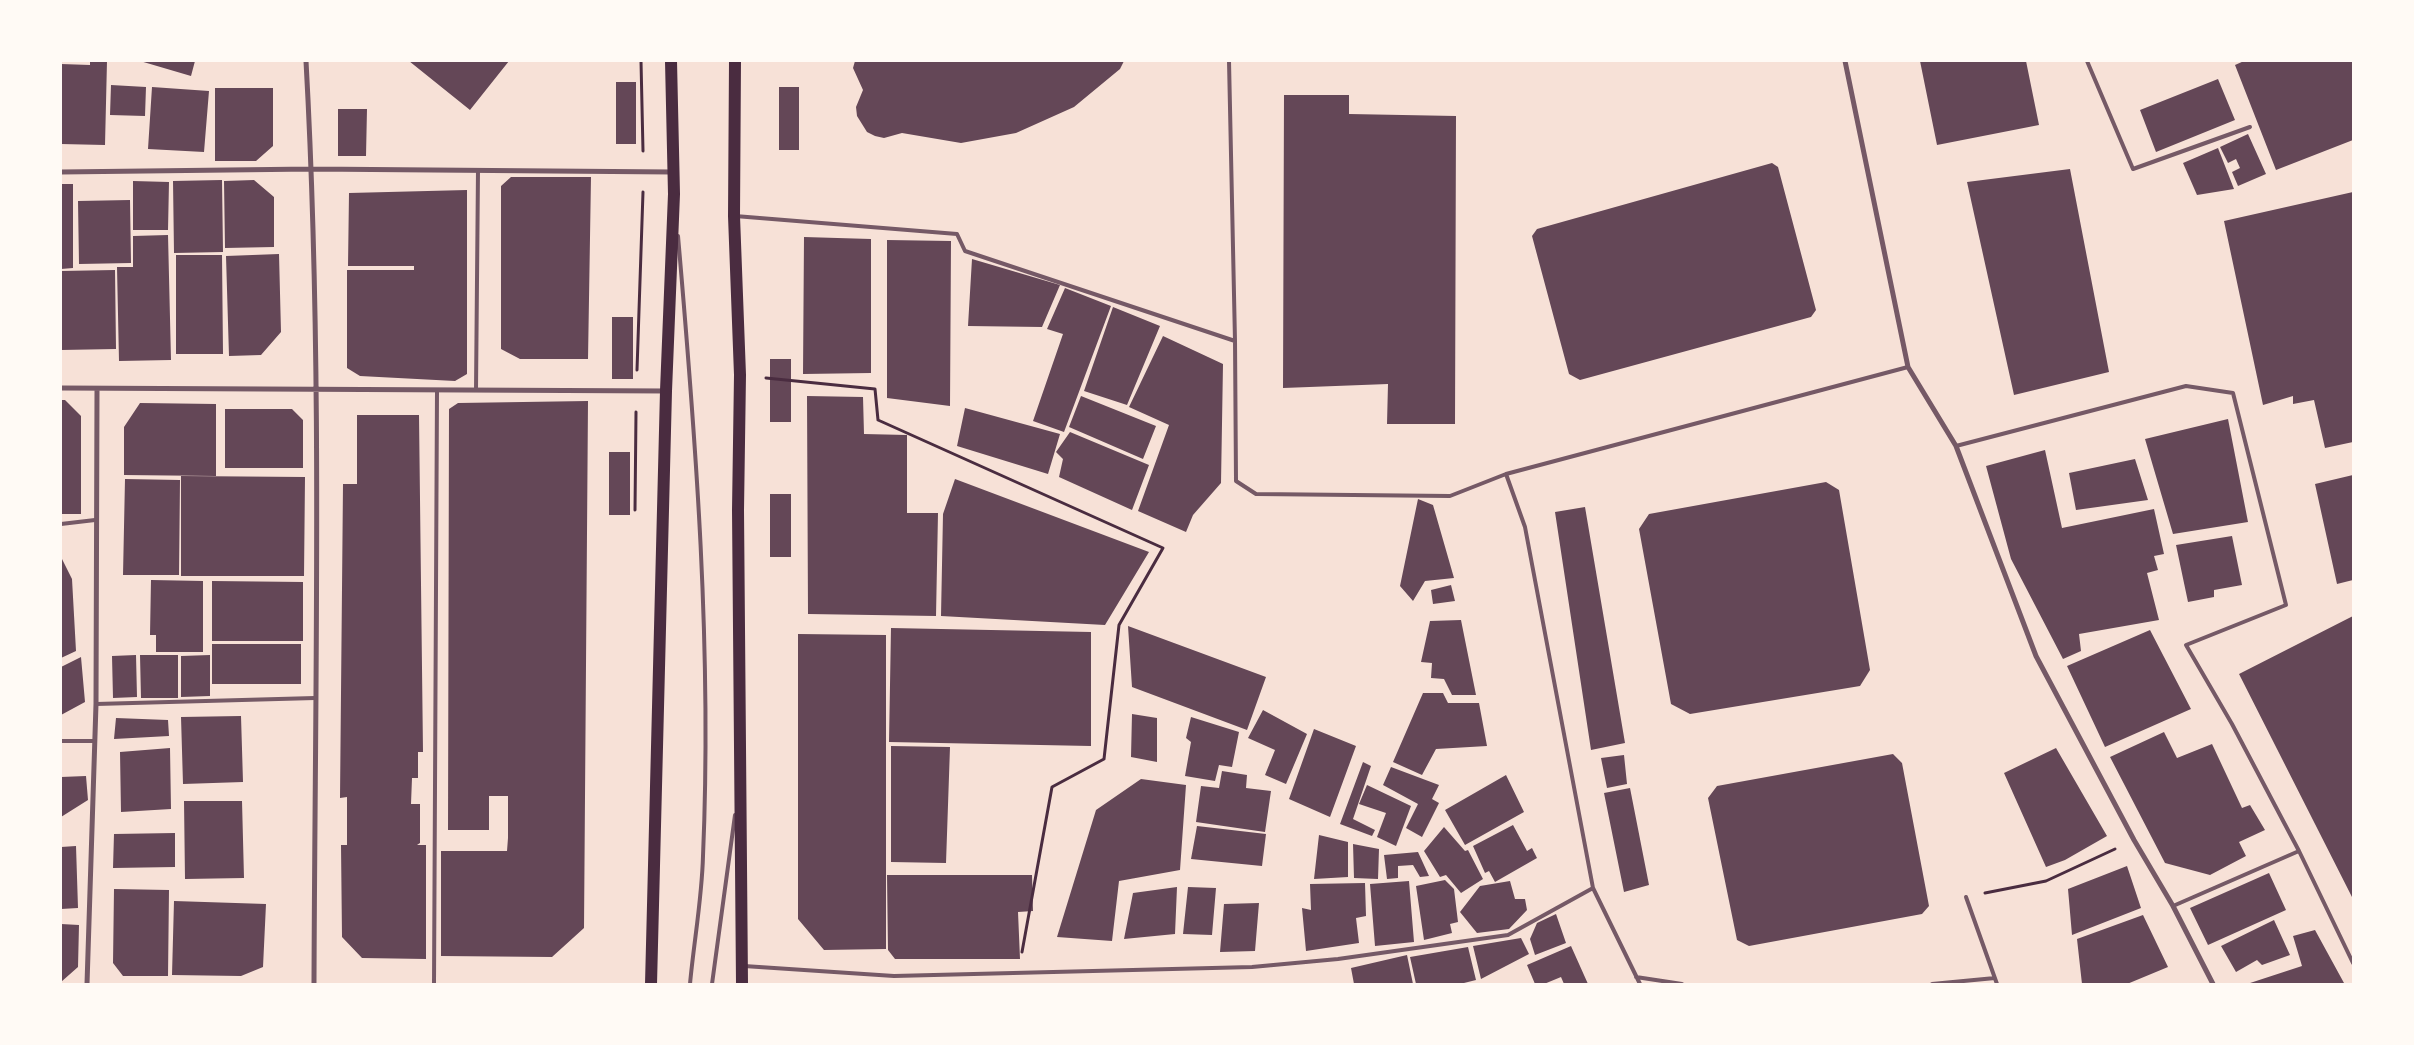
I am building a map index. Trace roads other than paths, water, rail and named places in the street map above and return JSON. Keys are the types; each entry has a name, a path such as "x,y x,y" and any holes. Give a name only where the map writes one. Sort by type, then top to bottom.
{"main road":[{"path":"651,984 666,391 674,194 671,61"},
{"path":"736,61 734,216 740,375 738,520 742,984"}],"street":[{"path":"306,61 312,169 317,390 314,984"},
{"path":"1845,61 1908,367 1956,446 2036,656 2134,840 2173,906 2213,984"},
{"path":"61,172 312,169 673,172"},
{"path":"61,388 97,390 666,391"},
{"path":"87,984 96,704 95,520 97,390"}],"lane":[{"path":"1229,61 1236,481 1256,494 1450,496 1506,474 1908,367"},
{"path":"2088,61 2133,169 2250,127"},
{"path":"476,390 478,170"},
{"path":"674,194 694,424 706,641 703,857 690,984"},
{"path":"734,216 957,234 965,250 1235,341"},
{"path":"1956,446 2186,386 2233,393 2286,605 2186,645 2232,724 2299,852 2353,963"},
{"path":"434,984 437,391"},
{"path":"1506,474 1525,527 1594,888 1640,984"},
{"path":"61,524 95,520"},
{"path":"96,704 315,698"},
{"path":"61,741 95,741"},
{"path":"712,984 740,780"},
{"path":"2173,906 2299,852"},
{"path":"742,966 894,976 1252,967 1338,959 1508,935 1594,888"},
{"path":"1966,897 1996,984"},
{"path":"1636,977 1682,984"},
{"path":"1932,984 1995,978"}]}
